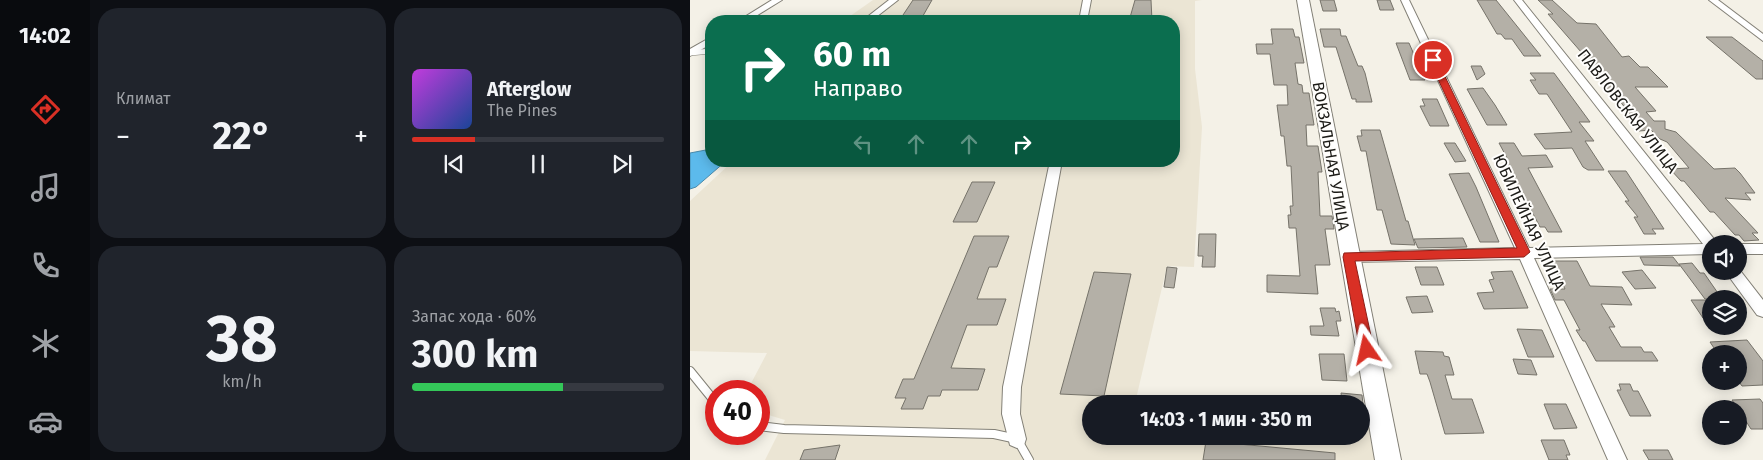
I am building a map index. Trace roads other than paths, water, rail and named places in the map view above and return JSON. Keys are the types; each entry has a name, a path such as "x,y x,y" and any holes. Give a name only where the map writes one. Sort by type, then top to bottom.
{"street":[{"path":"752,15 778,0"},
{"path":"874,15 894,0"},
{"path":"1084,15 1087,0"},
{"name":"ВОКЗАЛЬНАЯ УЛИЦА","path":"1303,0 1388,460"},
{"name":"ЮБИЛЕЙНАЯ УЛИЦА","path":"1405,0 1524,252 1618,460"},
{"name":"ПАВЛОВСКАЯ УЛИЦА","path":"1518,0 1704,235"},
{"path":"1713,0 1763,38"},
{"path":"690,53 705,44"},
{"path":"1017,439 1011,414 1012,387 1055,167"},
{"path":"1747,249 1763,248"},
{"path":"1349,257 1702,249"},
{"path":"1739,280 1763,311"}],"lane":[{"path":"690,53 705,52"},
{"path":"690,371 705,390"},
{"path":"770,427 994,434 1017,439 1029,460"}],"water":[{"path":"705,150 705,167 719,167 696,187 690,189 690,153"}]}
